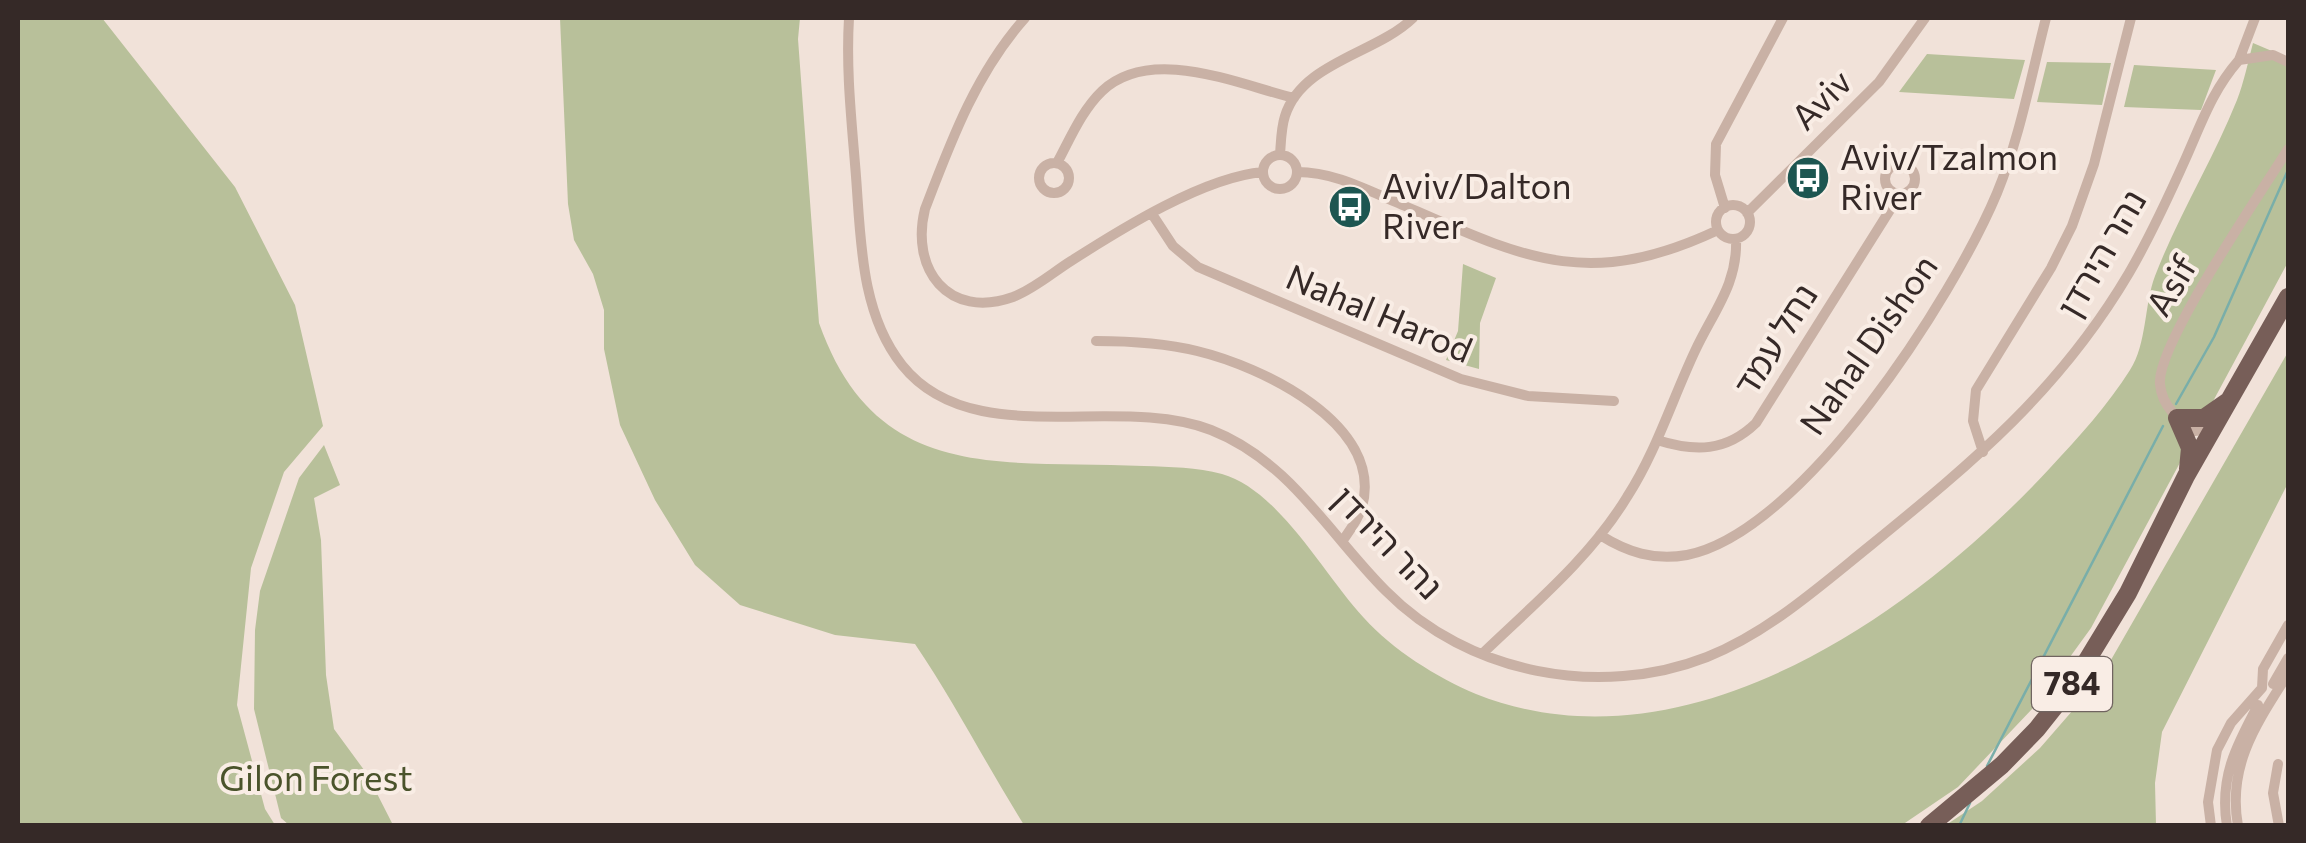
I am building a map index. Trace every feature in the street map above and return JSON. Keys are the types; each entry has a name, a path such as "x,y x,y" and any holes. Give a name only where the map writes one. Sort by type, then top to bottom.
{"main road":[{"name":"784","path":"1929,826 2002,764 2072,685 2128,593 2186,476 2288,297"},
{"path":"2186,476 2190,448 2177,418 2204,418 2232,399"}],"street":[{"name":"נהר הירדן","path":"849,18 848,75 863,256 877,320 888,345 910,374 936,395 980,411 1151,416 1210,430 1236,442 1282,474 1390,595 1424,623 1508,664 1554,675 1604,678 1654,672 1706,657 1759,631 1811,594 1984,452 2058,374 2104,311 2154,226 2218,84 2239,60 2255,18"},
{"path":"1025,18 994,58 971,97 925,209 921,244 932,276 957,298 994,302 1015,296 1152,214 1218,182 1263,172"},
{"path":"1280,155 1283,124 1294,98 1319,74 1399,31 1413,18"},
{"path":"1725,208 1715,176 1716,144 1783,18"},
{"name":"Aviv","path":"1746,212 1880,82 1926,18"},
{"name":"Nahal Dishon","path":"1600,535 1619,547 1646,556 1672,557 1697,552 1719,543 1759,516 1831,453 1894,370 1980,228 2012,149 2046,18"},
{"path":"1984,452 1973,420 1976,390 2051,268 2072,226 2094,164 2130,18"},
{"path":"2239,60 2258,55 2288,62"},
{"path":"1057,163 1094,100 1112,83 1135,72 1180,70 1294,98"},
{"name":"Asif","path":"2177,418 2168,409 2160,387 2170,343 2288,149"},
{"path":"1280,155 1292,160 1297,172 1292,184 1280,188 1268,184 1263,172 1268,160 1280,155"},
{"path":"1297,172 1332,176 1504,250 1568,264 1630,261 1659,254 1718,230"},
{"name":"נחל עמד","path":"1657,440 1694,449 1715,448 1736,440 1756,423 1900,194"},
{"path":"1736,206 1746,212 1749,228 1736,239 1725,237 1718,230 1717,217 1725,208 1736,206"},
{"name":"Nahal Harod","path":"1152,214 1173,246 1198,266 1436,370 1528,396 1614,401"},
{"path":"1482,654 1600,535 1629,495 1731,284 1737,259 1736,239"},
{"path":"1096,341 1148,343 1220,358 1290,390 1334,422 1355,450 1364,488 1361,510 1342,540"},
{"path":"2177,418 2196,432 2217,426"},
{"path":"2238,826 2234,804 2236,772 2266,695 2263,669 2288,625"},
{"path":"2227,826 2225,781 2231,758 2288,658"},
{"path":"2211,826 2208,802 2217,750 2231,723 2288,674"},
{"path":"2278,764 2273,793 2279,826"}],"green space":[{"path":"18,18 102,18 235,187 295,305 323,426 284,472 251,568 237,705 265,809 275,825 18,825"},
{"path":"560,18 800,18 798,39 819,323 844,376 875,414 910,438 951,453 995,461 1193,469 1222,474 1243,483 1281,515 1364,618 1402,652 1476,694 1555,714 1635,714 1714,697 1791,667 1864,626 1933,577 1995,523 2082,433 2136,360 2155,276 2237,100 2253,43 2288,55 2288,262 2091,628 2033,708 1958,787 1902,825 1024,825 915,644 835,635 740,605 695,565 655,500 620,425 604,349 604,310 593,274 574,240 568,204"},
{"path":"1927,54 2025,60 2014,99 1899,92"},
{"path":"2047,62 2111,63 2102,105 2037,102"},
{"path":"2134,65 2216,70 2201,110 2124,107"},
{"path":"1463,264 1496,278 1480,323 1479,369 1446,360 1458,331"},
{"path":"2288,352 2288,483 2162,732 2155,783 2156,825 1946,825 1982,801 2040,748 2100,679"},
{"name":"Gilon Forest","path":"324,445 340,485 314,498 321,540 326,675 334,729 367,774 393,825 289,825 281,818 254,709 255,630 260,591 299,478"}],"waterway":[{"path":"2176,404 2214,337 2288,170"},
{"path":"1987,766 2163,426"},
{"path":"1959,826 1970,803"}],"place":[{"name":"Aviv/Tzalmon River","path":"1808,178"},
{"name":"Aviv/Dalton River","path":"1350,207"}]}
